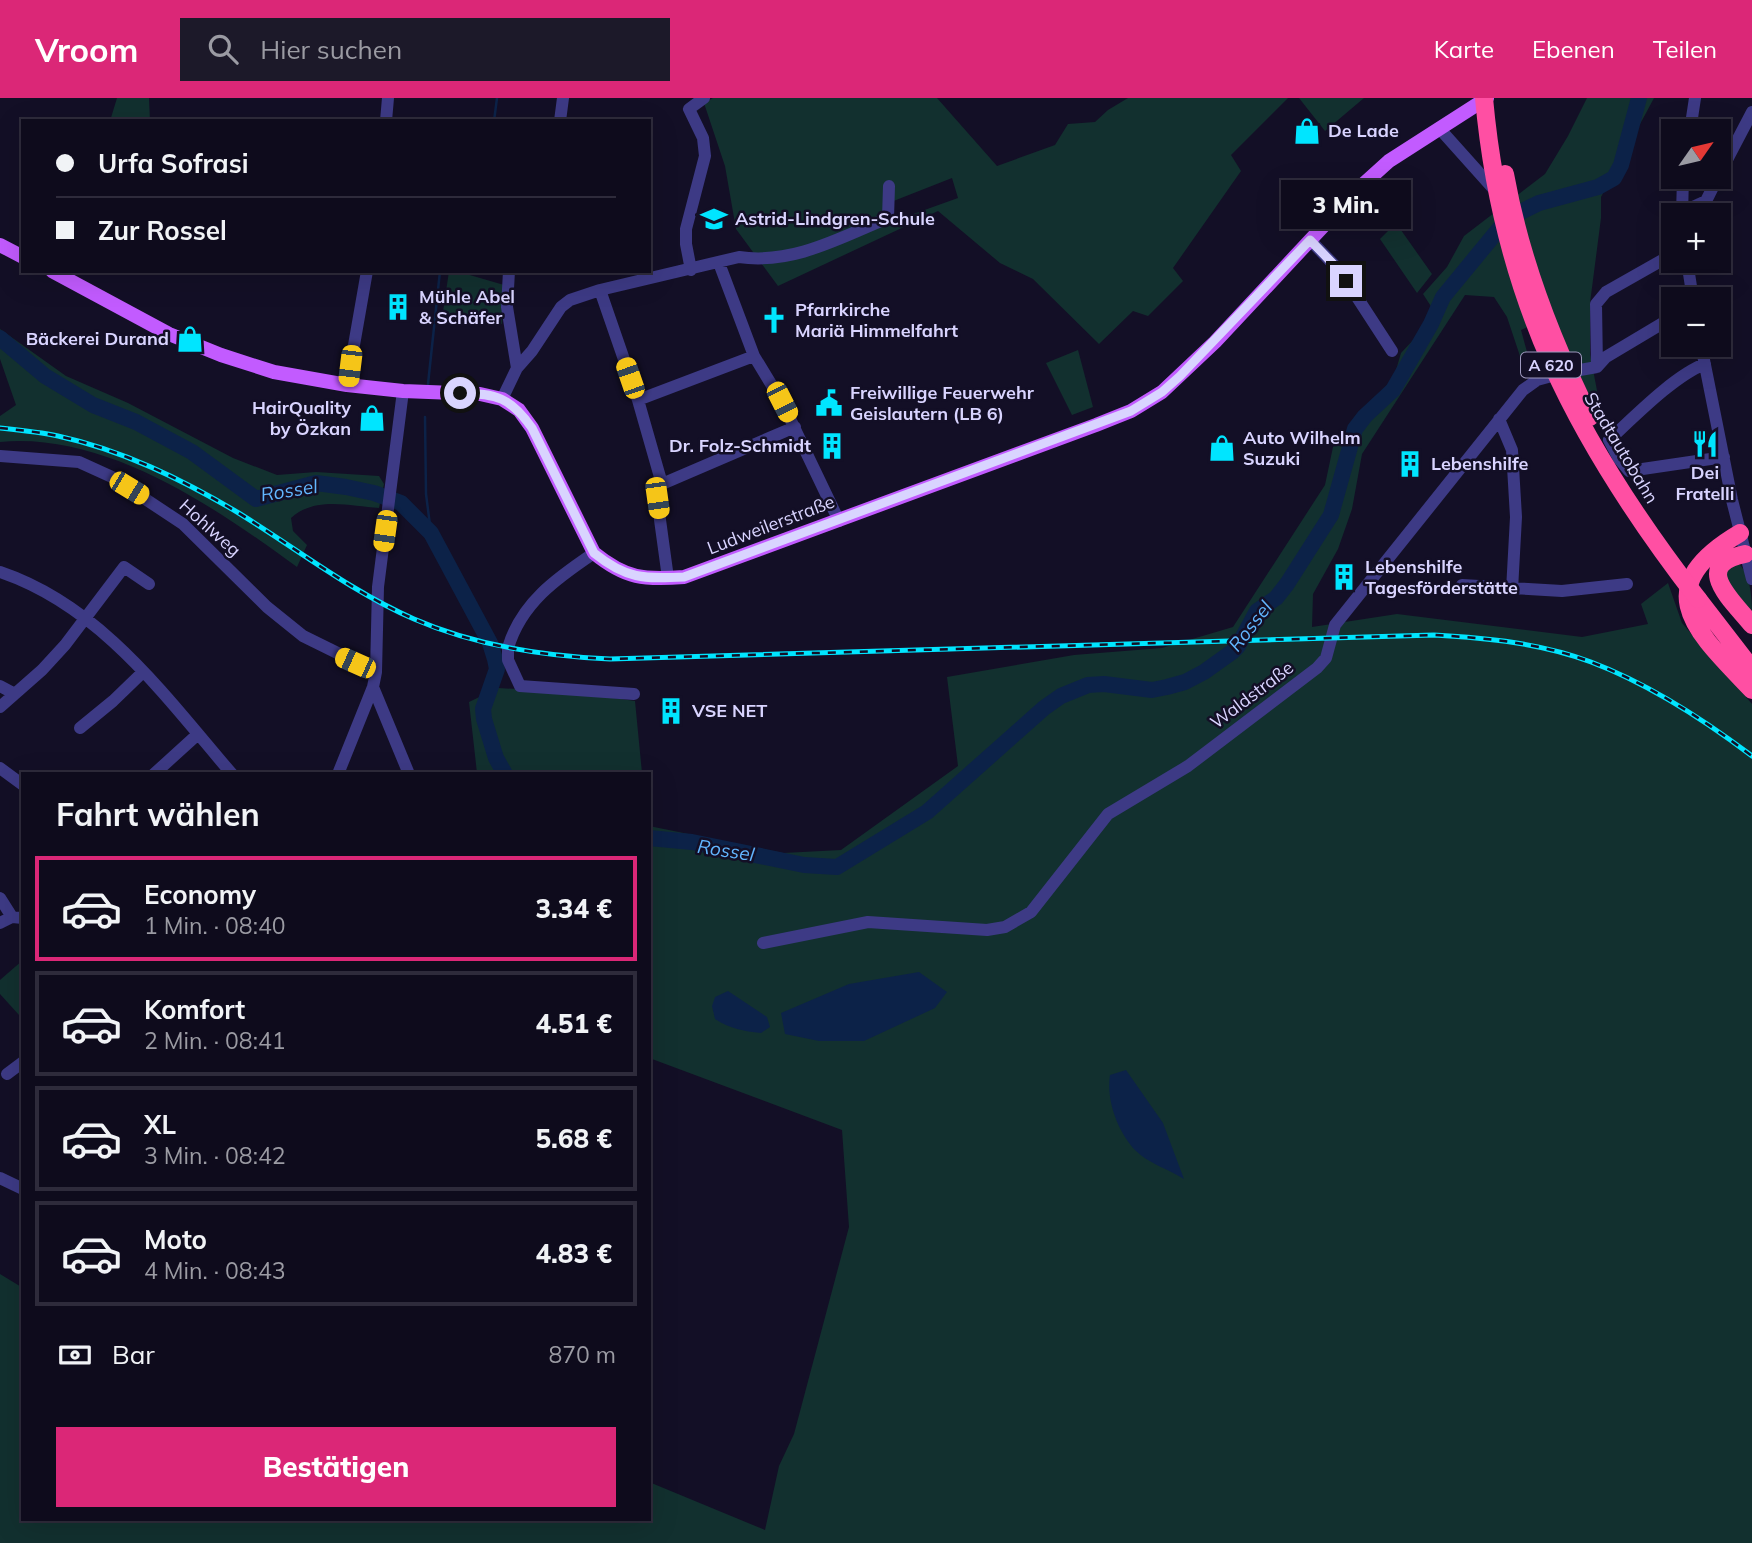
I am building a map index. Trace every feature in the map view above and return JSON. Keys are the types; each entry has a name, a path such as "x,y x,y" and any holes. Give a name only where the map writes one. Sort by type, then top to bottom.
{"highway":[{"name":"Stadtautobahn","path":"1485,98 1488,149 1508,247 1541,343 1561,387 1612,478 1646,530 1702,595 1752,669"},
{"name":"A 620","path":"1496,98 1509,195 1533,282 1553,339 1596,429 1623,474 1702,595 1752,651"},
{"path":"1740,533 1695,571 1689,583 1687,603 1692,621 1701,634 1752,690"},
{"path":"1745,554 1725,560 1718,565 1716,571 1725,591 1752,625"}],"main road":[{"name":"Ludweilerstraße","path":"594,553 611,567 631,575 652,580 684,577 1143,405 1162,392 1197,359 1389,161 1485,98"},
{"path":"0,245 21,256"},
{"path":"56,273 169,334 274,372 347,385 403,391 480,394 502,399 519,410 532,428 594,553"}],"street":[{"path":"386,119 388,98"},
{"path":"561,119 563,98"},
{"path":"691,270 686,229 705,156 703,138 689,108 704,98"},
{"path":"1691,119 1695,98"},
{"path":"1731,152 1752,112"},
{"path":"1438,128 1504,200"},
{"path":"502,399 517,368 532,351 561,307 600,290 739,257 757,260 789,257 825,245 888,218 889,186"},
{"path":"1701,203 1706,201 1712,189"},
{"path":"1310,240 1340,271 1392,351"},
{"path":"1597,368 1596,304 1606,292 1661,261"},
{"path":"719,263 754,356 795,427 839,521"},
{"path":"347,385 367,273"},
{"path":"509,273 507,307 517,368"},
{"path":"600,290 638,400 662,484"},
{"path":"1597,368 1606,357 1661,324"},
{"path":"638,400 754,356"},
{"path":"1704,357 1752,579"},
{"path":"1705,364 1695,368 1659,396 1609,440 1629,471 1724,457"},
{"name":"Waldstraße","path":"763,943 868,922 987,930 1005,928 1031,912 1108,814 1188,766 1317,668 1325,658 1335,625 1522,390 1537,380 1597,368"},
{"path":"339,772 373,687 376,672 378,587 403,391"},
{"path":"1499,419 1511,450 1516,517 1512,590"},
{"path":"668,578 656,489 662,484 795,427"},
{"name":"Hohlweg","path":"0,456 79,462 112,477 183,524 267,607 303,636 376,672"},
{"path":"594,553 561,576 532,603 519,620 508,649 508,660 520,686 634,694"},
{"path":"0,707 42,670 124,567 149,584"},
{"path":"0,572 56,596 116,642 230,772"},
{"path":"1462,585 1562,591 1627,584"},
{"path":"80,728 143,672"},
{"path":"0,685 15,694"},
{"path":"373,687 409,772"},
{"path":"156,772 198,734"},
{"path":"0,768 21,784"},
{"path":"0,898 11,919"},
{"path":"2,1073 21,1063"},
{"path":"0,1178 21,1188"}],"green space":[{"path":"117,98 149,98 150,119 111,119"},
{"path":"713,98 937,98 997,166 1055,145 1068,124 1095,122 1128,98 1288,98 1231,155 1241,171 1173,268 1183,281 1148,316 1133,311 1099,344 1033,279 1000,263 938,211 778,286 736,229 725,166 704,103","holes":["952,178 958,198 891,222 891,202"]},
{"path":"1299,98 1364,98 1325,131"},
{"path":"1587,98 1654,98 1601,197 1601,218 1590,303 1590,354 1604,427 1552,316 1521,330 1529,359 1527,377 1507,317 1494,297 1465,295 1362,454 1352,509 1338,549 1313,594 1312,627 1397,614 1582,637 1648,624 1641,604 1668,583 1682,623 1752,704 1752,1543 0,1543 0,1274 21,1287 21,1521 651,1521 651,1483 765,1530 779,1466 794,1434 849,1227 842,1130 652,1059 651,1061 651,826 783,853 841,850 958,766 947,677 1074,655 1162,648 1233,627 1325,485 1333,447 1394,377 1401,353 1430,322 1434,311 1423,294 1447,267 1464,236 1545,174"},
{"path":"1396,223 1432,274 1417,293 1380,239"},
{"path":"449,273 463,273 504,285 502,324 442,319"},
{"path":"0,329 66,376 128,403 233,458 277,475 316,472 379,476 384,484 379,508 333,504 300,511 291,518 293,531 307,545 297,567 195,498 119,461 80,449 40,442 0,442 0,416 16,405 0,359"},
{"path":"1078,350 1093,407 1072,415 1046,363"},
{"path":"1739,564 1748,581 1752,615 1727,583 1726,566"},
{"path":"498,688 571,692 635,701 642,772 477,772 469,702"},
{"path":"21,962 19,1015 0,994 0,980"}],"water":[{"path":"919,972 947,992 935,1008 864,1041 819,1041 785,1034 781,1013 849,984"},
{"path":"728,991 767,1017 770,1027 761,1033 732,1027 715,1019 712,1006 715,997"},
{"path":"1126,1070 1163,1123 1184,1179 1141,1155 1124,1135 1115,1116 1109,1085 1110,1075"}],"waterway":[{"path":"494,119 497,98"},
{"name":"Rossel","path":"651,838 692,842 804,865 837,867 927,812 1061,696 1088,685 1104,684 1152,690 1167,687 1185,682 1204,672 1232,652 1257,611 1276,598 1287,584 1331,515 1355,429 1393,390 1431,324 1443,297 1508,218 1539,203 1598,187 1614,178 1621,165 1639,98"},
{"path":"428,384 440,273"},
{"name":"Rossel","path":"0,338 45,376 93,405 136,422 192,452 256,499 316,483 374,493 401,503 431,533 490,643 497,669 483,709 484,719 496,758 504,772"},
{"path":"425,417 426,494 431,533"}],"railway":[{"path":"0,428 58,436 128,457 237,512 390,608 437,628 510,648 610,659 1434,635 1474,638 1553,650 1613,671 1675,703 1752,756"}],"place":[{"name":"De Lade","path":"1307,131"},
{"name":"Astrid-Lindgren-Schule","path":"714,219"},
{"name":"Mühle Abel & Schäfer","path":"398,307"},
{"name":"Pfarrkirche Mariä Himmelfahrt","path":"774,320"},
{"name":"Bäckerei Durand","path":"190,339"},
{"name":"Freiwillige Feuerwehr Geislautern (LB 6)","path":"829,403"},
{"name":"HairQuality by Özkan","path":"372,418"},
{"name":"Dei Fratelli","path":"1705,444"},
{"name":"Dr. Folz-Schmidt","path":"832,446"},
{"name":"Auto Wilhelm Suzuki","path":"1222,448"},
{"name":"Lebenshilfe","path":"1410,464"},
{"name":"Lebenshilfe Tagesförderstätte","path":"1344,577"},
{"name":"VSE NET","path":"671,711"}],"route":[{"path":"460,393 502,399 519,410 532,428 594,553 611,567 652,580 684,577 1096,425 1143,405 1180,376 1310,240 1346,281"}]}
